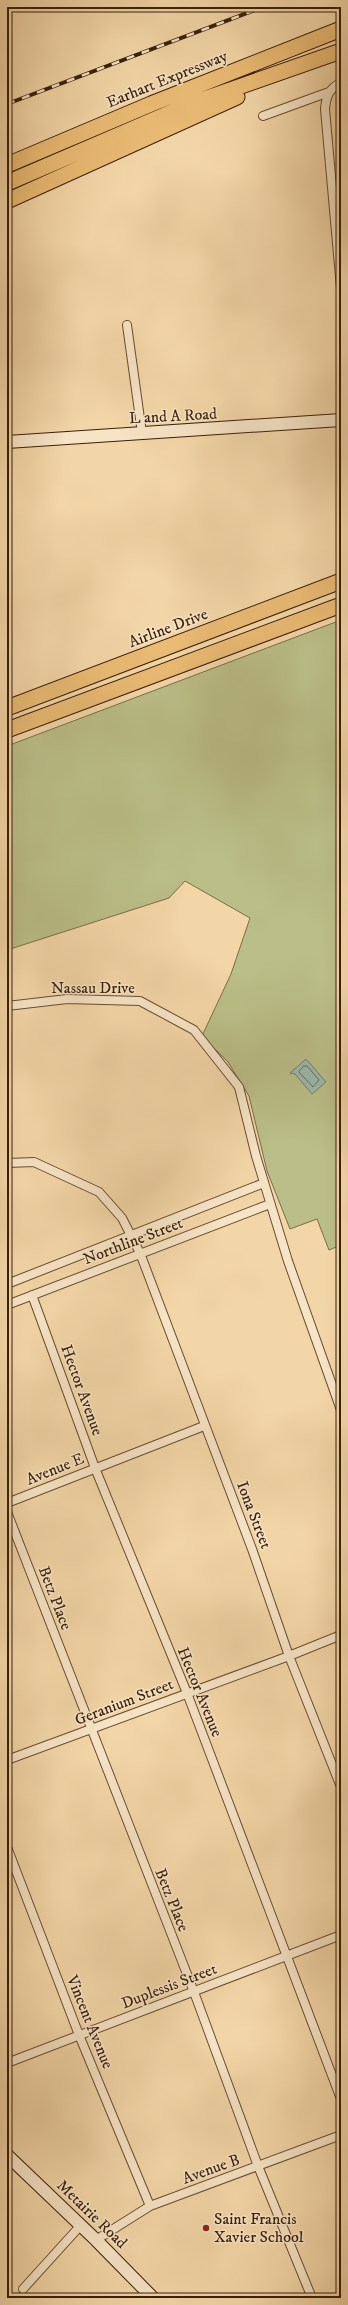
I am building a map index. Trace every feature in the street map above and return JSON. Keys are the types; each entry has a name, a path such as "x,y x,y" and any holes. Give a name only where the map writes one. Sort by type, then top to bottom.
{"highway":[{"name":"Earhart Expressway","path":"7,165 151,104 341,29"},
{"name":"Earhart Expressway","path":"7,183 193,103 341,51"},
{"path":"7,201 314,61"},
{"name":"Airline Drive","path":"7,708 341,581"},
{"path":"7,730 341,605"}],"street":[{"path":"341,83 334,86 326,95 325,109 341,288"},
{"path":"263,116 329,92"},
{"path":"127,325 142,433"},
{"name":"L and A Road","path":"7,442 341,420"},
{"name":"Nassau Drive","path":"7,1006 67,999 140,1001 194,1030 239,1087 270,1204 288,1261 341,1410"},
{"name":"Iona Street","path":"7,1163 34,1162 99,1192 122,1218 140,1253 204,1426 252,1549 289,1656 341,1787"},
{"name":"Northline Street","path":"7,1284 264,1183"},
{"name":"Northline Street","path":"7,1305 270,1204"},
{"name":"Hector Avenue","path":"32,1295 95,1468 187,1693 341,2099"},
{"name":"Avenue E","path":"7,1504 204,1426"},
{"name":"Betz Place","path":"7,1512 90,1730 194,1992 258,2166 312,2298"},
{"name":"Geranium Street","path":"7,1760 289,1656 341,1635"},
{"name":"Vincent Avenue","path":"7,1847 80,2035 150,2206"},
{"name":"Duplessis Street","path":"7,2063 341,1935"},
{"name":"Avenue B","path":"96,2240 150,2206 341,2135"},
{"name":"Metairie Road","path":"7,2155 96,2240 149,2297"},
{"path":"23,2289 81,2226"}],"green space":[{"path":"341,620 341,1245 329,1250 317,1219 290,1229 267,1171 249,1096 228,1062 202,1036 231,974 250,918 185,881 169,898 7,950 7,746"}],"water":[{"path":"306,1059 326,1082 312,1094 295,1074 290,1073"}],"railway":[{"path":"7,104 263,7"}],"place":[{"name":"Saint Francis Xavier School","path":"206,2228"}]}
